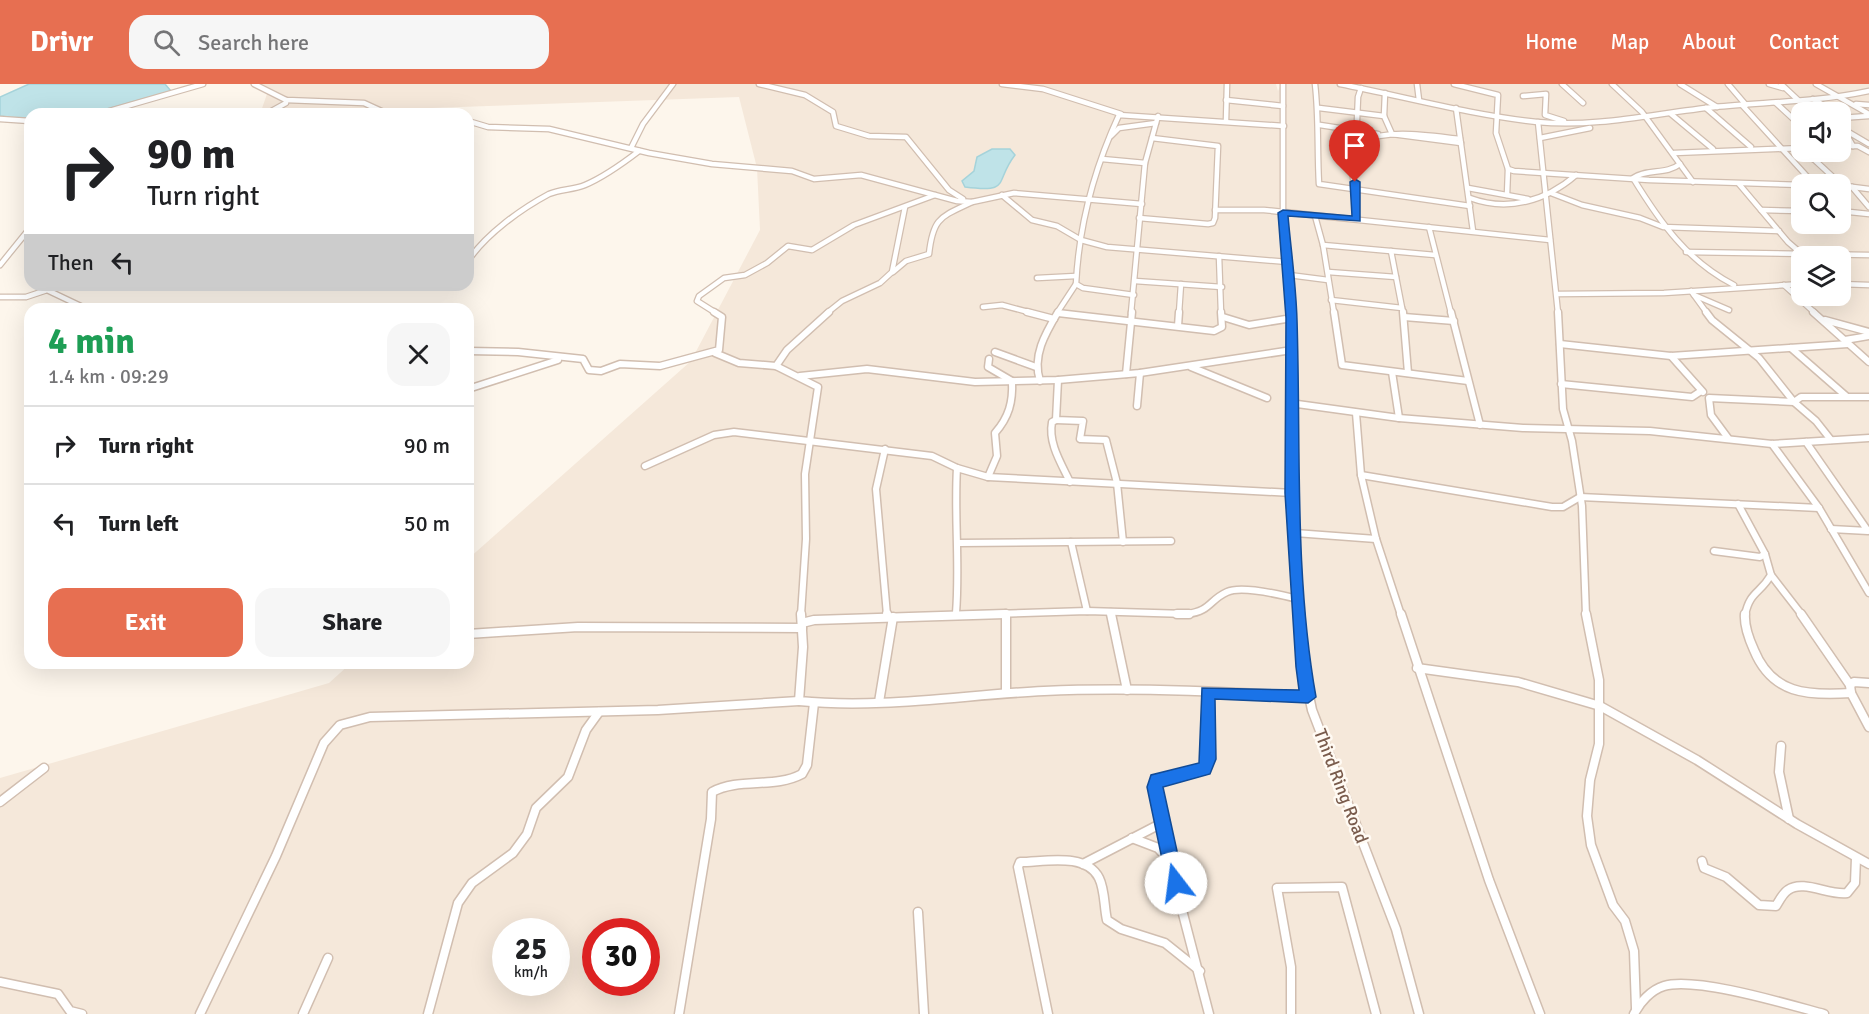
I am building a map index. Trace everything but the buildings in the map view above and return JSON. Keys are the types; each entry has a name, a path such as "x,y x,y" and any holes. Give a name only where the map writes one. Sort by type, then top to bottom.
{"street":[{"path":"120,108 203,84"},
{"path":"254,84 286,100 364,103 375,108"},
{"path":"632,148 643,123 673,84"},
{"path":"759,84 812,99 833,112 836,126 869,136 906,137 918,156 957,197 972,202"},
{"path":"1002,84 1043,89 1121,114 1284,126"},
{"path":"1226,122 1227,84"},
{"name":"Third Ring Road","path":"1283,84 1283,213 1292,318 1290,403 1292,493 1303,667 1308,697 1396,929 1419,1014"},
{"path":"1315,84 1319,108 1317,182 1356,190 1470,206"},
{"path":"1340,84 1538,122 1601,125"},
{"path":"1416,84 1419,100"},
{"path":"1456,84 1498,95"},
{"path":"1498,84 1496,133 1508,169 1507,195"},
{"path":"1562,84 1583,103"},
{"path":"1612,84 1642,112 1644,118 1674,153 1693,182"},
{"path":"1680,84 1717,107"},
{"path":"1728,84 1805,174"},
{"path":"1769,84 1782,86 1798,100"},
{"path":"1816,84 1869,115"},
{"path":"1357,219 1356,190 1352,168 1359,112 1357,96 1361,88"},
{"path":"1540,138 1601,125 1706,108 1776,103 1869,91"},
{"path":"1385,93 1384,116 1389,133 1392,134"},
{"path":"1522,96 1546,94 1545,115 1575,124"},
{"path":"1814,99 1818,102"},
{"path":"277,108 286,103 286,100"},
{"path":"1226,100 1283,106"},
{"path":"1776,103 1790,116"},
{"path":"1853,104 1869,105"},
{"path":"1319,108 1384,116"},
{"path":"1456,108 1473,231"},
{"path":"1706,108 1751,147"},
{"path":"1040,381 1036,367 1056,316 1076,284 1088,198 1107,140 1121,114"},
{"path":"1671,114 1713,149"},
{"path":"1851,117 1869,115"},
{"path":"1126,374 1139,218 1146,163 1158,117"},
{"path":"0,119 24,121"},
{"path":"1538,122 1549,194 1550,240 1557,294 1565,421 1569,429 1580,497 1586,623 1595,654 1600,706 1599,744 1590,780 1587,816 1591,845 1613,905 1625,921 1634,951 1635,1011"},
{"path":"474,123 488,127 549,129 639,151 712,164 798,172 814,179 861,175 935,195 972,202"},
{"path":"1107,140 1119,129 1156,123"},
{"path":"1319,127 1461,141"},
{"path":"1356,144 1378,134"},
{"path":"1851,134 1869,144"},
{"path":"1139,218 1213,223 1218,146 1152,138"},
{"path":"1852,146 1868,150"},
{"path":"1674,153 1751,147 1791,148"},
{"path":"474,252 519,214 550,194 567,188 583,186 616,168 639,151"},
{"path":"1102,159 1146,163"},
{"path":"1816,162 1830,174"},
{"path":"1633,179 1638,174 1670,170 1680,165"},
{"path":"1508,169 1517,173 1545,172 1693,182 1791,184"},
{"path":"1470,198 1498,205 1533,200 1549,194 1576,175"},
{"path":"1633,179 1663,227 1684,252 1725,281 1737,286"},
{"path":"1739,184 1794,246"},
{"path":"1851,187 1869,189"},
{"path":"1851,187 1869,207"},
{"path":"1468,188 1533,200"},
{"path":"776,366 787,350 834,307 880,283 906,261 929,254 931,226 939,217 972,202 1014,193 1142,204"},
{"path":"1549,194 1582,206 1640,218 1663,227 1779,231"},
{"path":"715,353 719,350 722,317 697,301 711,286 724,278 745,275 767,263 788,246 812,250 854,225 935,195"},
{"path":"1002,195 1025,217 1057,226 1081,240 1138,250 1288,262"},
{"path":"892,272 904,207"},
{"path":"1215,210 1357,219 1550,240"},
{"path":"1761,210 1791,211"},
{"path":"1851,213 1869,214"},
{"path":"1315,216 1328,272 1342,366 1468,381"},
{"path":"1429,227 1480,425"},
{"path":"0,265 24,235"},
{"path":"1323,245 1436,255"},
{"path":"1391,251 1404,317 1408,373"},
{"path":"1684,252 1791,255"},
{"path":"1851,255 1869,255"},
{"path":"983,307 1002,304 1056,316 1214,331 1222,327 1219,256"},
{"path":"1328,272 1396,277"},
{"path":"1289,275 1328,280"},
{"path":"1037,278 1076,276"},
{"path":"1135,281 1222,287"},
{"path":"1076,284 1083,288 1134,295"},
{"path":"1178,326 1182,284"},
{"path":"1851,284 1869,285"},
{"path":"1784,285 1869,362"},
{"path":"1557,294 1693,293 1737,286 1791,285"},
{"path":"0,297 26,297 44,291"},
{"path":"50,291 76,303"},
{"path":"1693,293 1729,310"},
{"path":"1693,293 1712,320 1759,358 1794,402 1816,421 1831,440"},
{"path":"1331,300 1402,308"},
{"path":"1222,316 1238,326 1256,328 1292,318"},
{"path":"1404,317 1454,321"},
{"path":"1823,319 1869,334"},
{"path":"1560,344 1671,356 1846,342 1869,334"},
{"path":"1791,348 1846,396"},
{"path":"797,377 867,369 975,382 1058,381 1140,374 1292,350"},
{"path":"474,351 518,352 583,359 589,370 601,371 620,364 660,366 699,353 715,353 739,363 776,366 818,387 812,442 805,474 800,701"},
{"path":"995,352 1036,367"},
{"path":"1671,356 1709,398 1794,402 1801,397 1869,397"},
{"path":"474,387 563,358"},
{"path":"989,359 988,367 996,374 1012,381"},
{"path":"1189,366 1268,398"},
{"path":"1392,372 1399,418"},
{"path":"1137,406 1140,374"},
{"path":"988,477 997,465 999,448 995,433 1005,423 1014,401 1012,381"},
{"path":"1056,420 1058,381"},
{"path":"1561,384 1692,397 1701,391"},
{"path":"1709,398 1708,406 1711,417 1728,438"},
{"path":"1290,403 1399,418 1480,425 1650,431 1772,444 1868,439"},
{"path":"1356,413 1361,475 1376,539 1489,880 1540,1014"},
{"path":"1070,482 1050,432 1052,422 1056,420 1083,421 1080,439 1106,440 1117,483 1123,542"},
{"path":"645,466 714,435 734,432 932,456 957,468 988,477 1292,493"},
{"path":"1806,442 1869,531"},
{"path":"1772,444 1819,508 1869,593"},
{"path":"879,702 890,617 876,489 885,449"},
{"path":"956,613 959,543 955,498 957,468"},
{"path":"1361,475 1552,507 1563,507 1580,497 1819,508"},
{"path":"1738,504 1765,554 1771,575 1816,634 1851,689 1869,727"},
{"path":"1832,529 1869,531"},
{"path":"1295,533 1376,539"},
{"path":"959,543 1170,541"},
{"path":"1071,542 1087,611"},
{"path":"1714,551 1760,557 1765,554"},
{"path":"1771,575 1764,588 1751,596 1745,617 1749,637 1766,672 1778,684 1791,688 1851,689"},
{"path":"474,634 578,627 802,625 814,620 956,613 1087,611 1194,613 1212,606 1228,591 1258,591 1298,599"},
{"path":"1111,612 1127,690"},
{"path":"1006,613 1006,693"},
{"path":"1417,668 1518,682 1600,706 1697,760 1789,819 1869,864"},
{"path":"1851,689 1854,682 1869,683"},
{"path":"200,1014 276,856 324,743 340,724 370,717 599,712 800,701 814,703 879,702 1006,693 1127,690 1308,697"},
{"path":"1207,692 1208,759 1204,769 1156,780 1155,787 1169,860 1200,971 1209,1014"},
{"path":"679,1014 711,819 712,792 762,781 795,778 803,774 807,765 814,703"},
{"path":"428,1014 458,903 472,883 513,854 527,834 536,808 568,777 586,730 599,712"},
{"path":"1781,746 1779,772 1789,819"},
{"path":"0,802 44,768"},
{"path":"1083,864 1099,852 1146,834 1162,823"},
{"path":"1132,838 1158,848 1169,860"},
{"path":"1701,861 1704,868 1726,878 1759,905 1776,906 1788,890 1801,886 1822,893 1841,895 1851,889 1855,884 1856,858"},
{"path":"1048,1014 1018,867 1023,862 1083,864 1096,872 1101,882 1107,920 1125,933 1158,939 1200,971"},
{"path":"1292,1014 1291,967 1277,888 1342,887 1376,1014"},
{"path":"918,912 924,1014"},
{"path":"303,1014 328,958"},
{"path":"0,982 58,994 70,1011 82,1014"},
{"path":"1635,1011 1654,991 1667,985 1746,996 1824,1014"}],"shaded area":[{"path":"256,84 1276,84 1278,91 1281,84 1869,84 1869,1014 0,1014 0,778 329,683 344,669 474,669 474,554 691,361 760,230 757,168 739,97 429,108 262,108 267,94"}],"water":[{"path":"29,84 165,84 171,91 110,108 24,108 24,119 0,116 0,97"},
{"path":"992,149 1010,149 1015,155 1000,183 990,188 965,187 962,181 974,171 977,157"}],"route":[{"path":"1176,883 1169,860 1155,787 1156,780 1204,769 1208,759 1207,692 1308,697 1303,667 1292,493 1290,403 1292,318 1288,262 1283,237 1283,213 1357,219 1355,182"}]}
